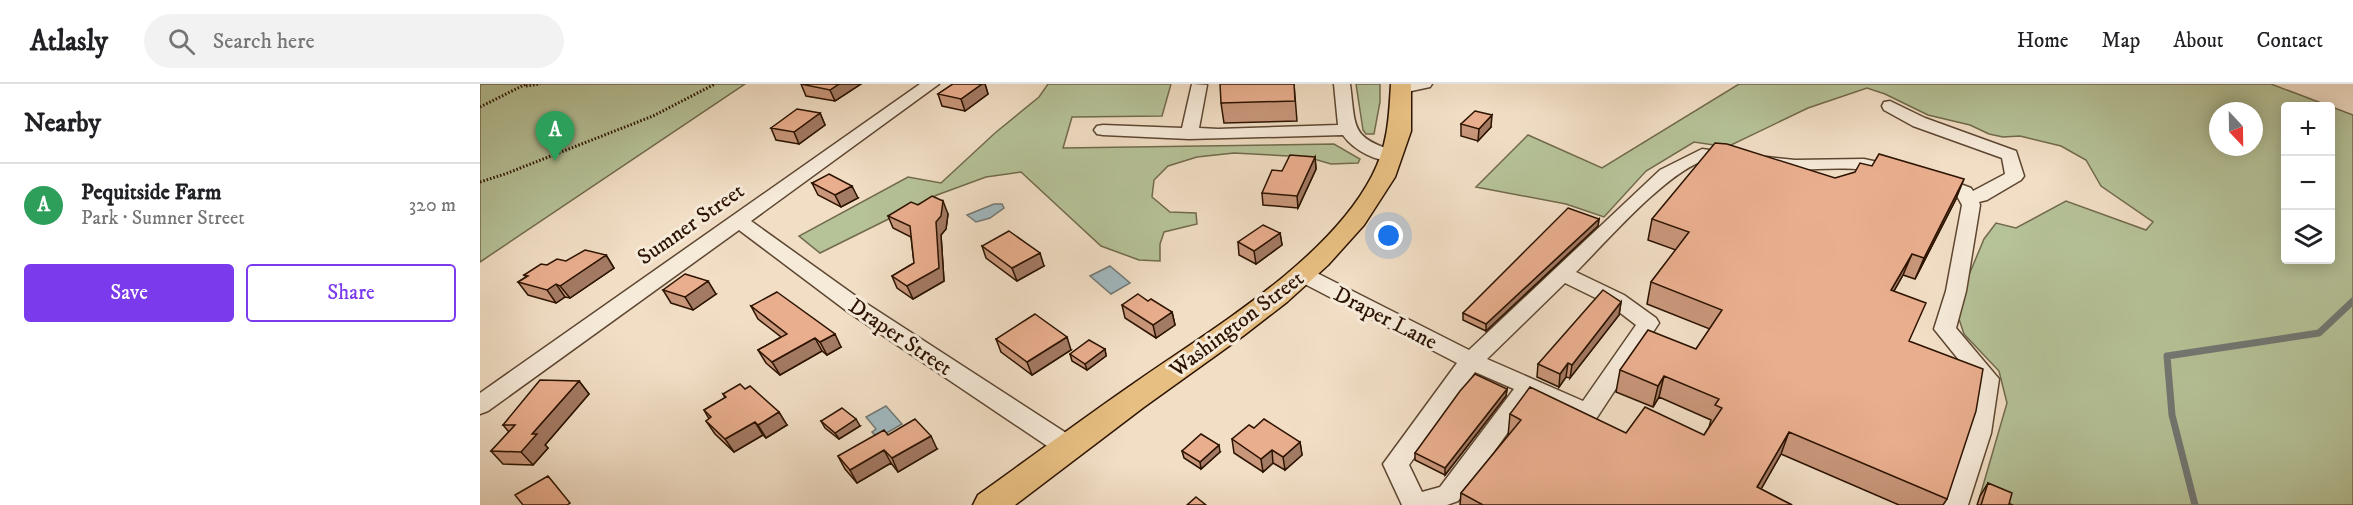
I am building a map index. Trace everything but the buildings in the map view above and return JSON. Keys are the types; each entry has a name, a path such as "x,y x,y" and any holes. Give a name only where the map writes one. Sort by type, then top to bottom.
{"main road":[{"name":"Washington Street","path":"990,505 1252,315 1332,247 1361,215 1383,179 1401,121 1401,86"}],"street":[{"name":"Sumner Street","path":"480,405 931,84"},
{"path":"1342,84 1347,130 1351,139 1362,146 1391,156"},
{"path":"1401,86 1425,84"},
{"path":"1189,134 1199,85"},
{"path":"1890,106 1919,122 2010,155 2015,176 1980,196 1967,198"},
{"path":"1103,130 1189,134 1268,134 1347,130"},
{"path":"1529,386 1449,494 1415,505 1396,464 1470,361 1666,174 1702,154 1795,165 1864,164 1941,182 1964,192 1971,205 1956,291 1945,329 1988,379 1979,433 1955,505"},
{"name":"Draper Street","path":"737,220 856,307 1068,447"},
{"name":"Draper Lane","path":"1302,274 1470,361 1588,412 1648,323 1617,300 1563,274"}],"path":[{"path":"480,107 526,84"},
{"path":"522,86 540,84"},
{"path":"480,182 495,180 531,162 668,110 715,84"}],"green space":[{"path":"480,84 745,84 480,262"},
{"path":"1048,84 1171,84 1162,116 1072,117 1063,148 1334,144 1360,159 1358,163 1331,164 1307,157 1234,153 1197,157 1168,166 1154,180 1152,197 1170,212 1196,213 1197,224 1164,232 1160,244 1160,261 1139,260 1101,246 1021,172 986,177 937,195 820,253 799,236 908,177 941,183 995,133 1039,97"},
{"path":"1356,84 1380,84 1380,102 1374,134 1366,134 1363,130"},
{"path":"1739,84 2271,84 2318,102 2281,102 2281,264 2335,264 2335,108 2353,115 2353,505 2003,505 1980,496 2007,403 1999,371 1964,334 1959,319 1966,282 1984,239 1996,223 2016,228 2066,201 2146,230 2153,222 2101,186 2086,160 2061,146 2020,136 2003,137 1989,134 1970,125 1928,115 1867,88 1808,108 1727,147 1694,142 1646,171 1604,217 1566,204 1476,187 1528,135 1602,168"}],"water":[{"path":"994,204 1002,204 1004,208 990,218 976,222 967,215"},
{"path":"1110,266 1130,283 1111,294 1090,276"},
{"path":"886,406 902,424 878,438 872,432 876,429 866,417"}],"waterway":[{"path":"2195,505 2172,415 2167,356 2319,333 2353,301"}],"place":[{"name":"Pequitside Farm","path":"555,161"}]}
